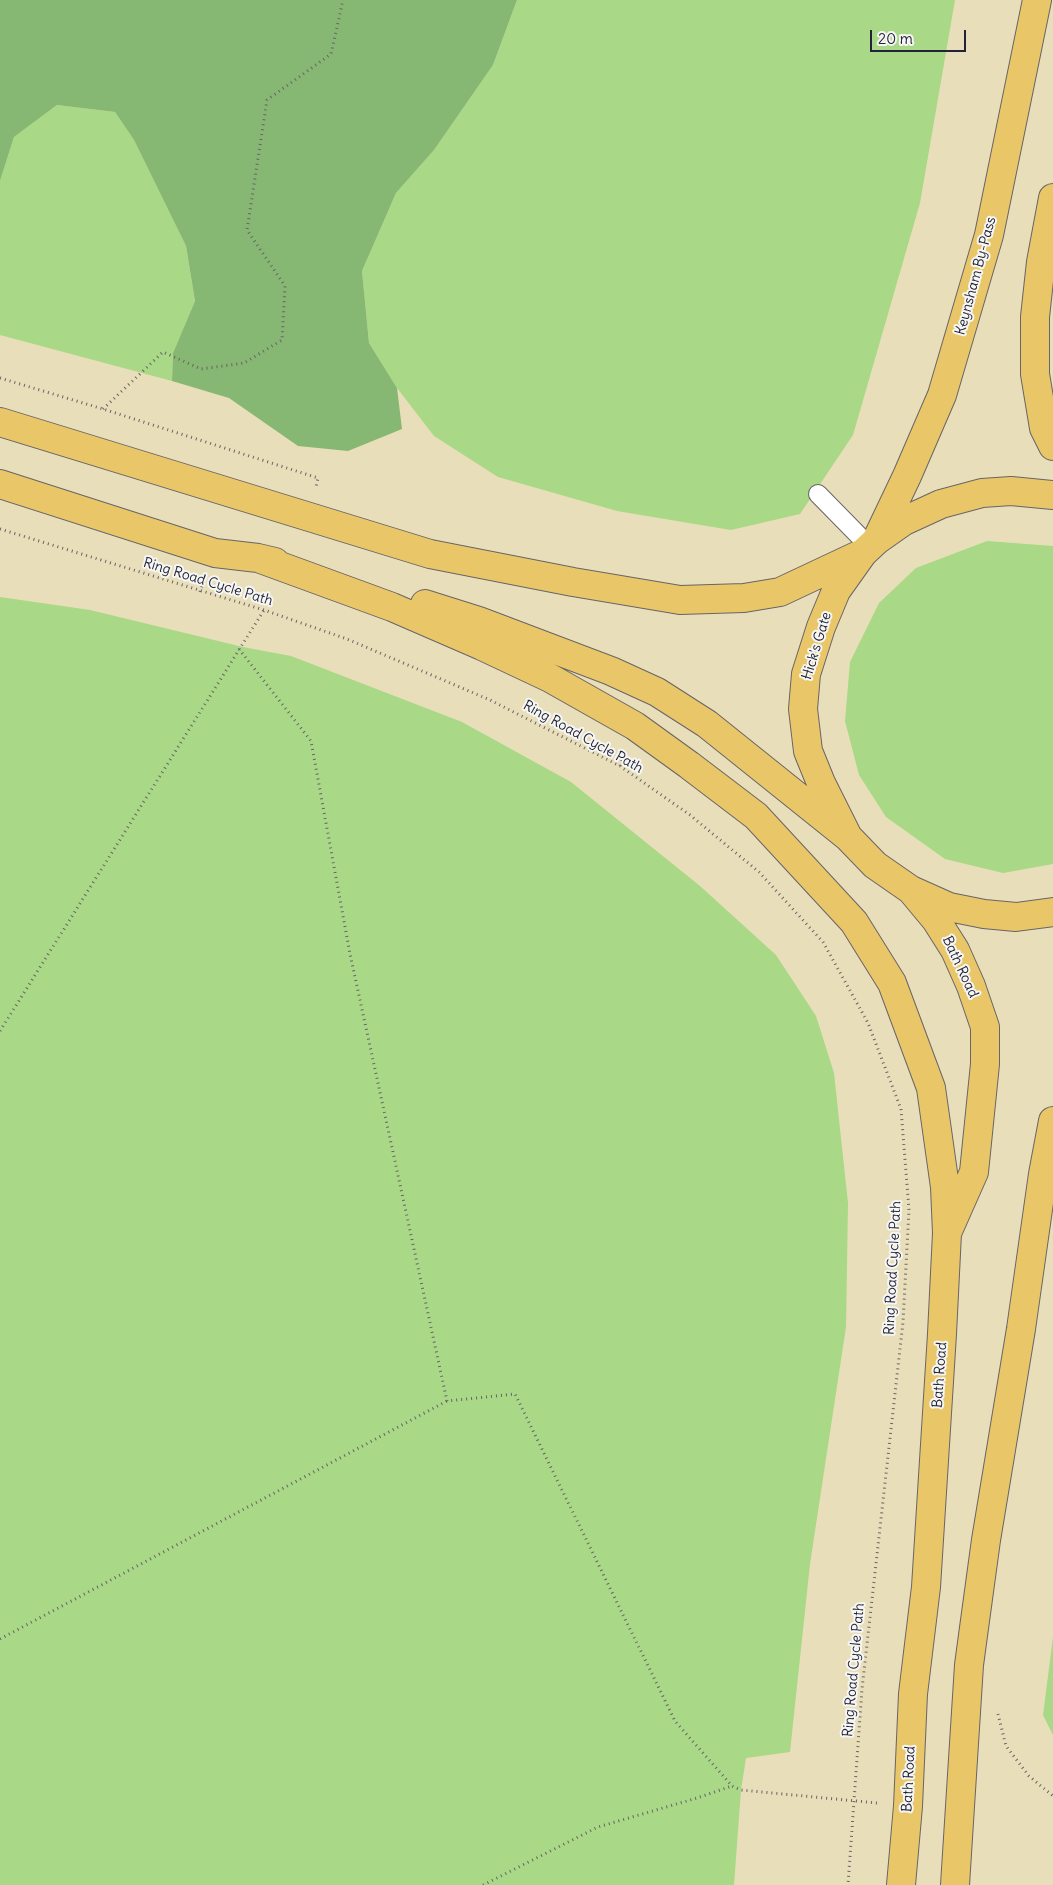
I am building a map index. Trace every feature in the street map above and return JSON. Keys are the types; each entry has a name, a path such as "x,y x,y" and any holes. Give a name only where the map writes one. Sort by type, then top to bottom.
{"highway":[{"name":"Keynsham By-Pass","path":"870,547 907,476 942,395 989,235 1037,0"},
{"path":"1053,198 1041,262 1035,317 1035,374 1044,428 1053,446"},
{"path":"0,422 430,554 573,582 680,600 744,598 780,592 870,547"},
{"path":"0,484 215,553 258,558 408,598 479,621 612,670 648,688 707,724 848,837"},
{"name":"Hick's Gate","path":"1053,495 1011,491 982,493 941,504 904,521 870,547 836,591 820,627 806,674 803,709 808,751 821,783 848,837 875,865 911,890 949,907 984,914 1016,916 1053,912"},
{"path":"258,558 392,607 550,678 635,726 689,764 756,816 854,922 892,983 932,1088 945,1187 947,1233"},
{"name":"Bath Road","path":"902,1885 913,1694 926,1588 947,1233 974,1172 985,1064 985,1027 971,986 955,950 936,920 911,890"},
{"path":"955,1885 969,1665 986,1540 1021,1329 1043,1174 1053,1121"}],"lane":[{"path":"818,494 870,547"}],"path":[{"path":"103,409 162,352 201,368 244,364 282,340 285,286 247,230 267,100 331,54 343,0"},
{"name":"Ring Road Cycle Path","path":"0,529 264,610 347,639 490,700 620,766 690,815 759,872 823,942 868,1022 901,1109 909,1210 903,1322 862,1689 848,1885"},
{"path":"0,1031 264,610"},
{"path":"239,649 311,742 350,954 447,1401"},
{"path":"0,1639 447,1401 515,1394 676,1720 732,1786 741,1790 908,1806"},
{"path":"996,1706 1006,1746 1029,1776 1053,1796"},
{"path":"483,1885 598,1827 732,1786"}],"green space":[{"path":"0,0 517,0 493,65 434,150 396,193 362,271 369,343 397,388 402,429 348,451 298,446 229,398 172,381 173,353 195,301 186,246 134,140 115,112 57,105 14,137 0,181"},
{"path":"517,0 955,0 920,203 853,435 800,514 731,530 617,511 498,477 434,436 397,388 369,343 362,271 396,193 434,150 493,65"},
{"path":"57,105 115,112 134,140 186,246 195,301 173,353 172,381 0,335 0,181 14,137"},
{"path":"987,541 1053,546 1053,864 1003,873 945,859 886,817 859,775 845,721 850,662 879,603 916,568"},
{"path":"0,597 90,610 243,647 291,656 462,722 571,782 700,886 776,955 816,1016 834,1073 848,1203 846,1327 810,1564 790,1752 746,1758 741,1790 734,1885 0,1885"},
{"path":"1053,1637 1053,1735 1043,1715"}]}
